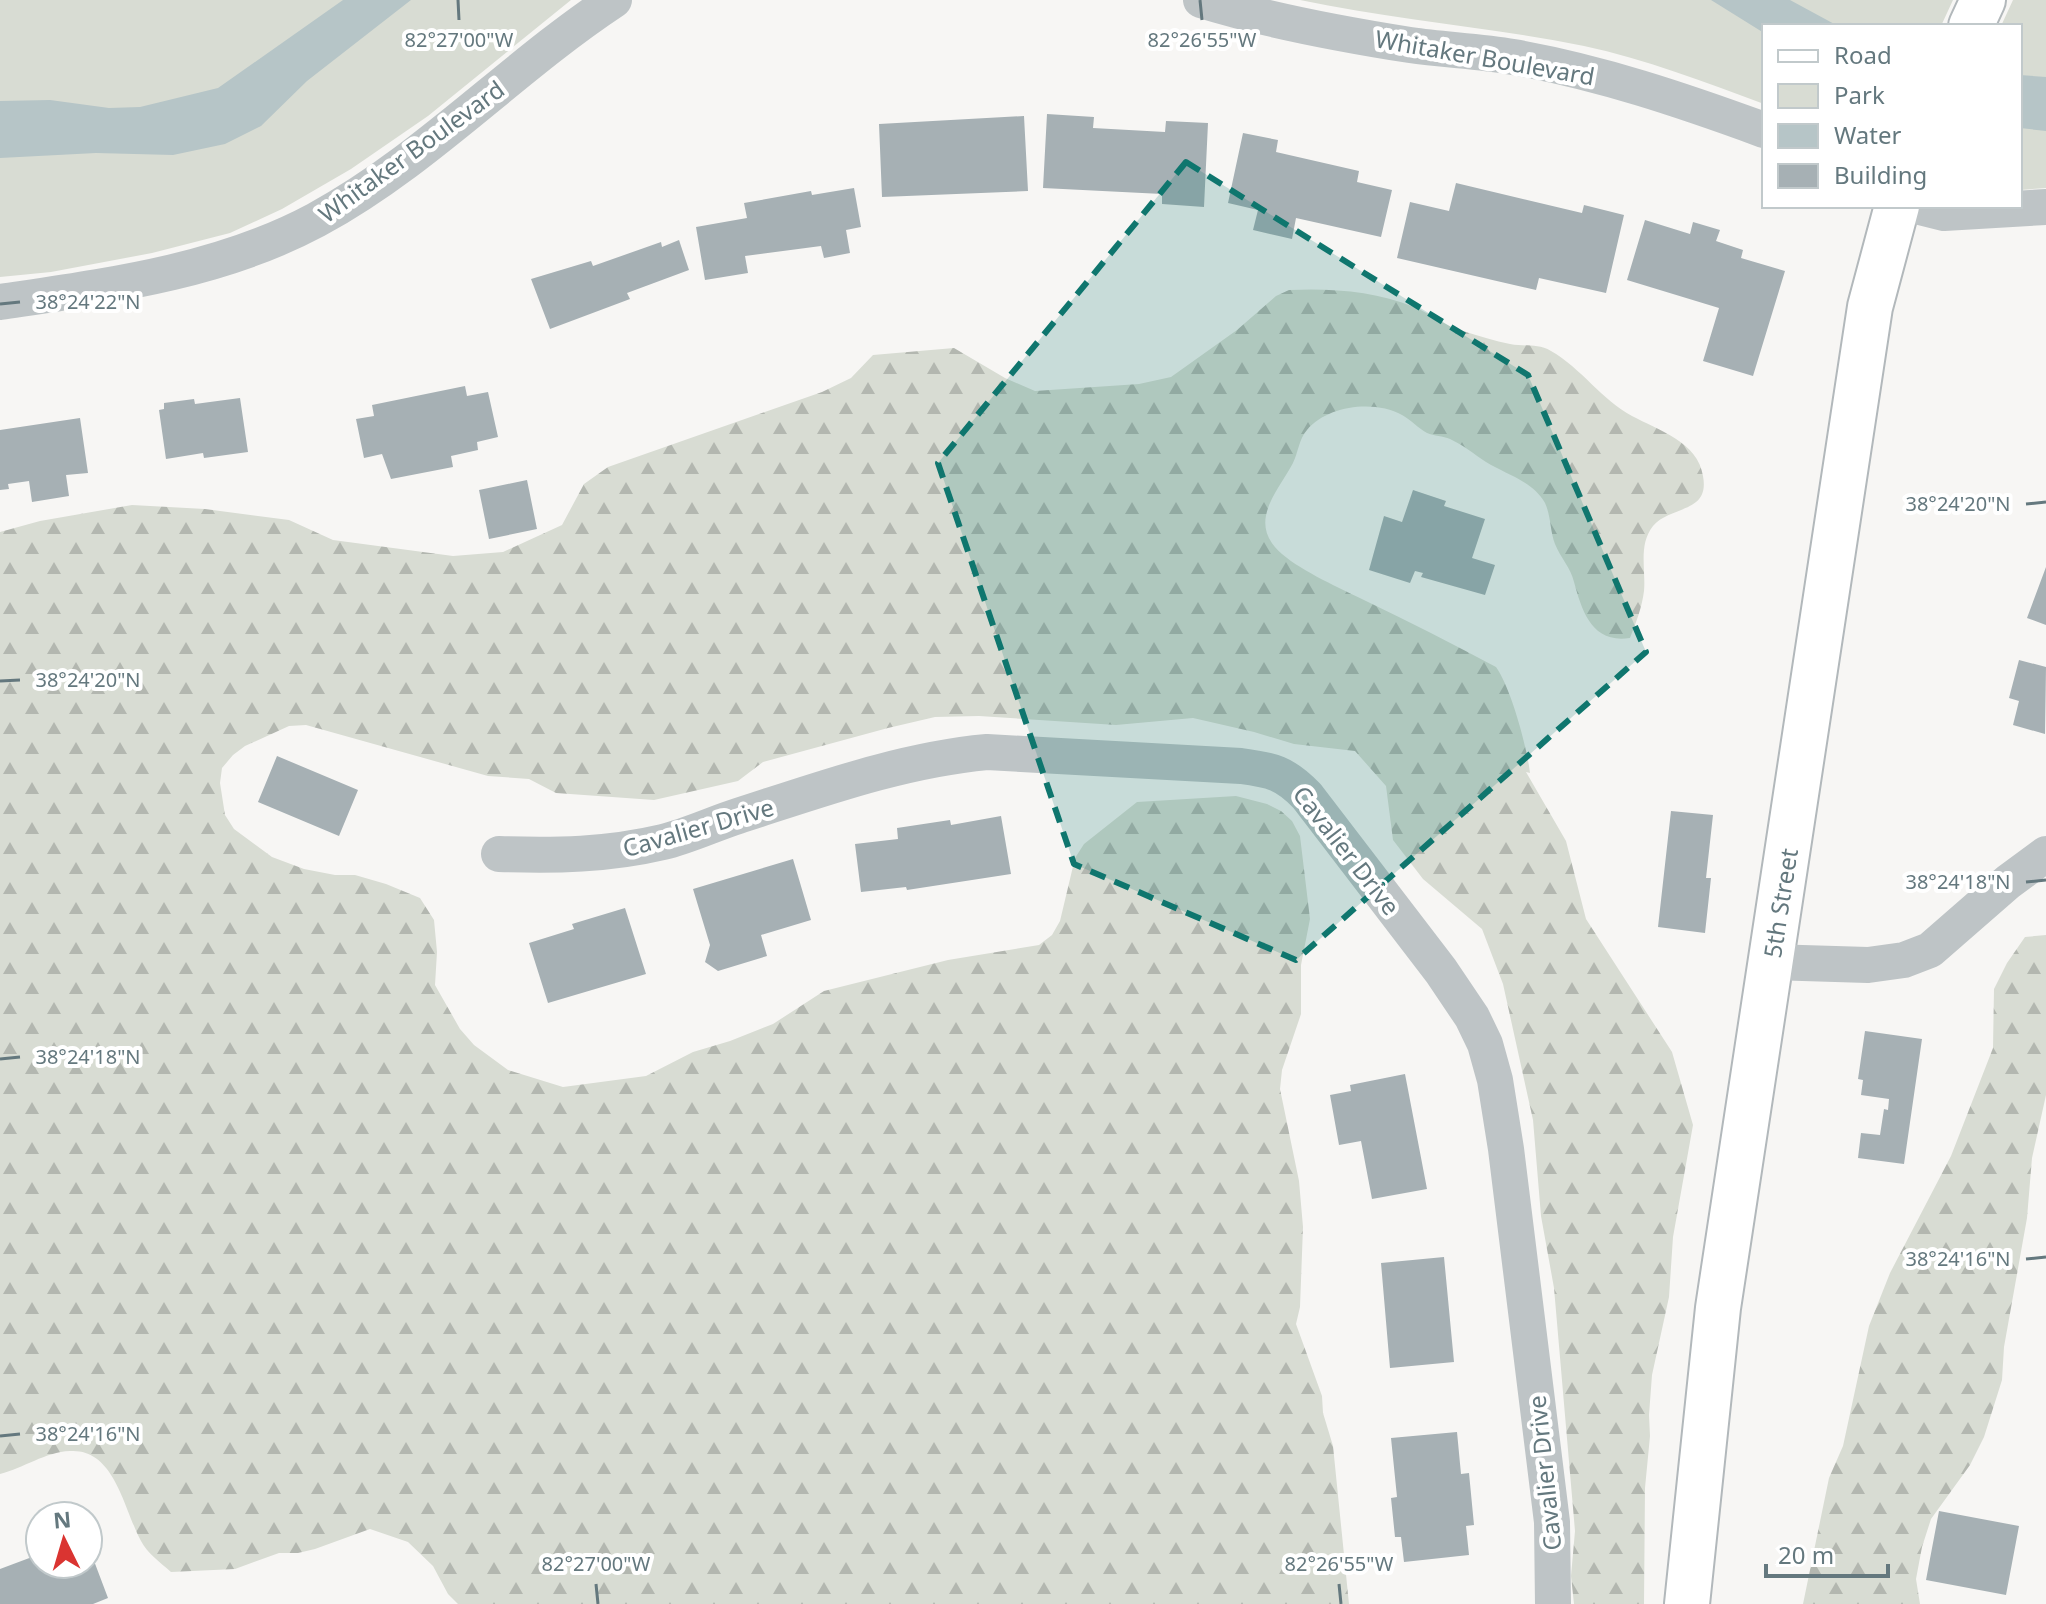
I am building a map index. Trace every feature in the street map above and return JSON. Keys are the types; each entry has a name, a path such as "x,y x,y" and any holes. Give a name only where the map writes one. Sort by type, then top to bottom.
{"main road":[{"name":"5th Street","path":"1687,1604 1718,1308 1870,307 1896,208"}],"street":[{"name":"Whitaker Boulevard","path":"0,302 96,287 212,262 266,243 317,220 431,143 614,0"},
{"name":"Whitaker Boulevard","path":"1201,0 1304,26 1412,45 1511,57 1586,72 1677,99 1762,129"},
{"path":"1924,208 1944,213 2046,207"},
{"name":"Cavalier Drive","path":"499,854 561,856 617,851 667,841 737,816 905,765 946,756 987,752 1241,766 1271,770 1291,779 1441,971 1472,1017 1485,1044 1495,1080 1506,1149 1550,1506 1553,1604"},
{"path":"1771,962 1868,965 1904,960 1930,950 2008,882 2046,854"}],"highlighted area":[{"path":"1186,162 1528,375 1646,652 1296,960 1074,864 938,463"}],"green space":[{"path":"0,0 571,0 428,116 351,169 282,209 230,233 152,253 51,272 0,277"},
{"path":"1300,0 1953,0 1942,24 1762,24 1762,103 1607,51"},
{"path":"2013,0 2046,0 2046,188 2022,190 2022,24 2002,24"},
{"path":"1289,290 1337,290 1384,297 1414,307 1463,331 1510,344 1546,349 1572,366 1621,409 1675,438 1700,464 1704,488 1701,497 1661,519 1648,533 1644,549 1643,597 1630,638 1606,636 1585,614 1570,572 1555,544 1545,503 1540,495 1455,441 1427,433 1391,410 1366,407 1339,410 1316,422 1302,438 1265,519 1271,542 1300,567 1496,667 1518,718 1530,773 1526,772 1566,841 1586,919 1672,1052 1693,1125 1673,1237 1669,1297 1652,1375 1645,1488 1644,1604 1574,1604 1571,1576 1575,1531 1554,1288 1541,1216 1533,1120 1503,984 1482,929 1423,879 1393,840 1386,786 1355,751 1294,744 1193,718 1116,725 979,716 935,717 763,762 738,781 654,800 556,793 529,779 488,776 306,725 289,726 245,746 233,755 222,768 220,783 225,815 234,829 272,857 304,869 355,875 420,898 434,920 437,952 435,985 460,1029 474,1045 508,1070 563,1087 646,1076 693,1052 773,1024 824,991 948,960 1039,945 1052,935 1060,921 1075,858 1084,844 1137,802 1236,796 1281,811 1292,821 1300,836 1310,919 1301,965 1301,1014 1282,1070 1280,1089 1299,1181 1303,1227 1300,1307 1296,1324 1322,1396 1323,1413 1333,1446 1349,1604 458,1604 448,1594 433,1566 408,1542 370,1529 315,1549 279,1553 235,1569 171,1572 144,1545 116,1483 98,1459 85,1453 61,1452 0,1474 0,532 40,521 132,505 205,509 289,520 333,540 453,556 503,552 562,525 584,484 608,467 822,392 851,378 873,355 954,348 1005,378 1035,391 1139,384 1171,377 1237,330 1276,296"},
{"path":"2046,935 2046,1095 2032,1158 2027,1218 2004,1347 2002,1380 1984,1437 1970,1465 1931,1519 1916,1579 1920,1604 1803,1604 1829,1478 1843,1446 1869,1326 1890,1273 1951,1156 1993,1048 1994,989 2025,937"}],"water":[{"path":"343,0 411,0 307,81 261,126 225,144 173,155 96,153 0,158 0,101 50,100 109,108 140,107 218,88"},
{"path":"1711,0 1790,0 1834,24 1762,24 1762,32"},
{"path":"2022,75 2046,77 2046,131 2022,128"}],"building":[{"path":"1047,114 1094,117 1093,128 1165,132 1166,121 1208,123 1204,207 1162,204 1162,194 1043,188"},
{"path":"1024,116 1028,191 882,197 879,124"},
{"path":"1243,133 1278,140 1276,152 1359,171 1357,182 1392,190 1381,237 1296,218 1292,239 1253,230 1258,210 1228,203"},
{"path":"1456,183 1582,213 1584,205 1624,215 1606,293 1539,278 1536,290 1397,258 1410,202 1449,211"},
{"path":"854,188 861,227 846,230 850,253 824,258 821,246 745,256 748,273 705,280 696,227 747,218 744,203 811,191 812,195"},
{"path":"1645,220 1690,234 1693,222 1720,230 1716,241 1743,250 1741,258 1785,271 1753,376 1703,361 1719,308 1627,280"},
{"path":"679,240 689,270 627,293 630,299 550,329 531,279 591,261 593,266 661,242 662,247"},
{"path":"465,386 467,396 488,392 498,437 477,442 478,450 451,456 453,467 391,479 382,454 364,458 356,419 374,416 372,405"},
{"path":"240,398 248,452 204,458 203,453 166,459 159,410 164,409 164,403 194,399 195,404"},
{"path":"80,418 88,473 66,475 69,496 32,502 29,481 8,484 9,489 0,490 0,430"},
{"path":"527,480 537,529 489,539 479,490"},
{"path":"1413,490 1446,501 1444,506 1485,519 1472,558 1495,565 1485,595 1421,577 1423,573 1415,571 1410,583 1369,570 1384,516 1402,522"},
{"path":"2046,567 2046,625 2027,618"},
{"path":"2019,660 2046,667 2045,734 2013,725 2019,701 2009,698"},
{"path":"277,756 358,790 339,836 258,802"},
{"path":"1671,811 1713,815 1706,878 1711,878 1705,933 1658,927"},
{"path":"1001,816 1011,874 907,890 906,887 861,892 855,844 898,839 897,828 950,820 951,825"},
{"path":"793,859 811,920 761,935 767,956 718,971 705,962 710,945 693,889"},
{"path":"625,908 646,974 548,1003 529,943 574,929 572,924"},
{"path":"1865,1031 1922,1039 1904,1164 1858,1158 1861,1133 1880,1135 1884,1109 1888,1110 1889,1099 1861,1095 1863,1080 1858,1079"},
{"path":"1405,1074 1427,1189 1372,1199 1361,1141 1339,1145 1330,1095 1351,1091 1350,1085"},
{"path":"1444,1257 1454,1362 1390,1368 1381,1263"},
{"path":"1457,1432 1461,1474 1469,1473 1474,1525 1466,1526 1469,1555 1404,1562 1401,1537 1395,1537 1391,1498 1397,1497 1391,1438"},
{"path":"1939,1511 2019,1526 2006,1595 1926,1580"},
{"path":"24,1560 24,1580 101,1580 108,1598 93,1604 0,1604 0,1569"}]}
